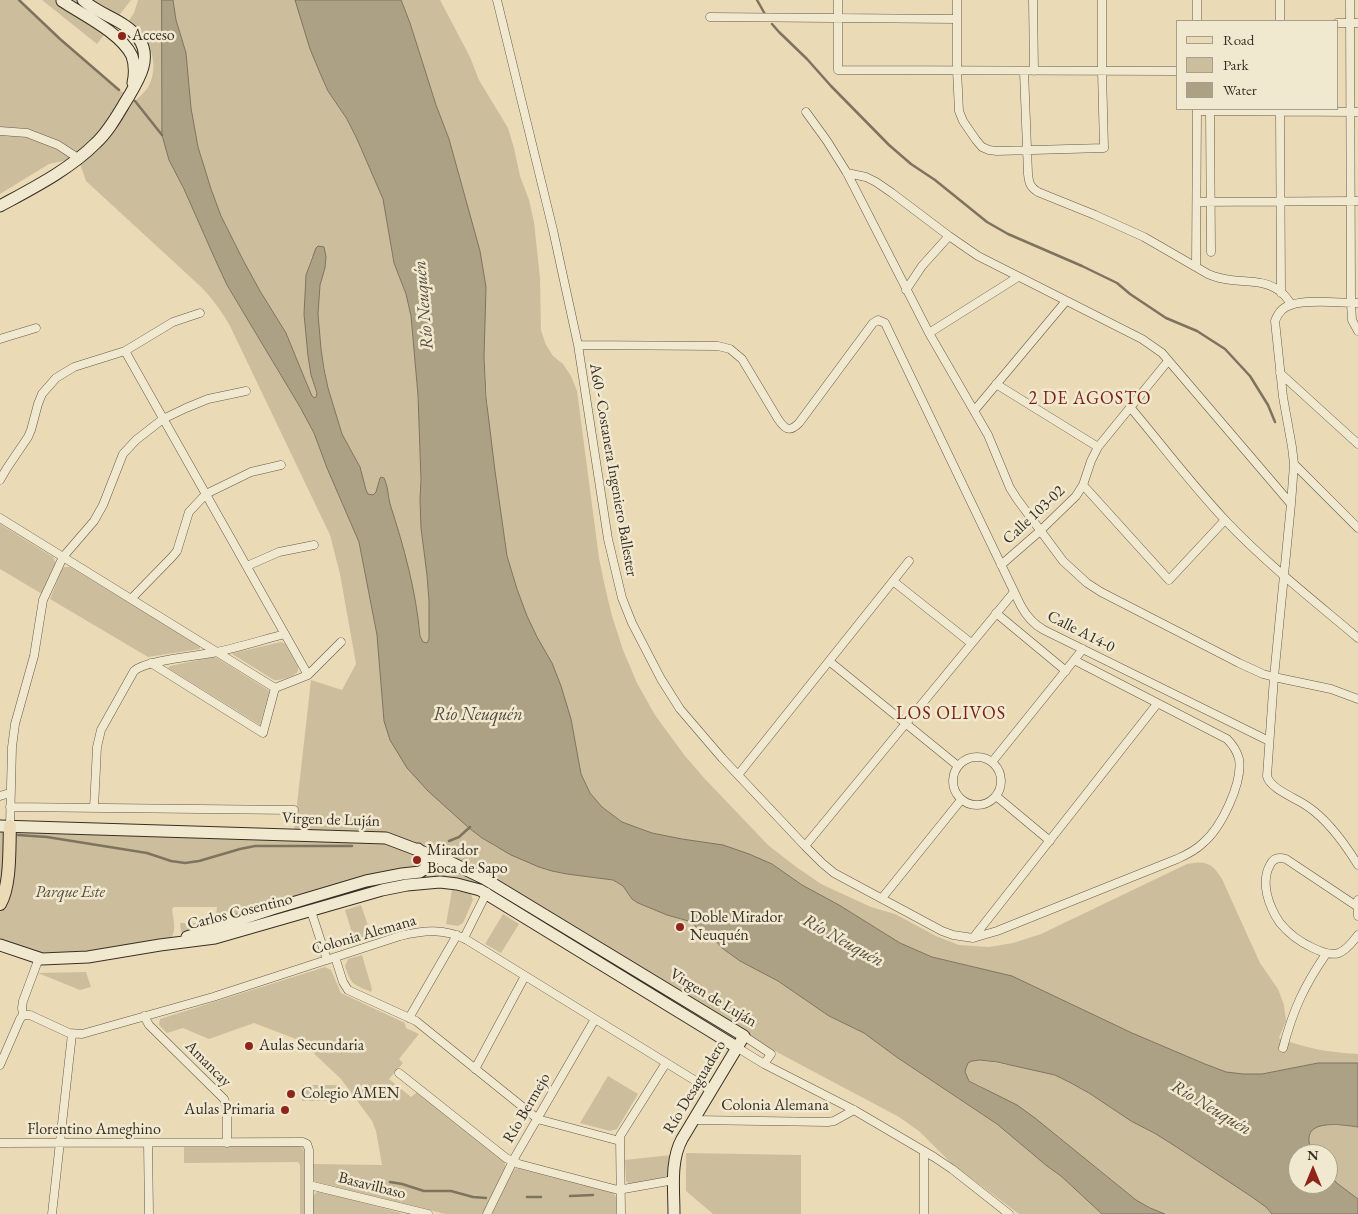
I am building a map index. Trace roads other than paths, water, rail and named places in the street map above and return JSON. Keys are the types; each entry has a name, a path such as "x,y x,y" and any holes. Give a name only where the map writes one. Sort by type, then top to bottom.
{"main road":[{"path":"0,904 7,887 5,826"}],"street":[{"path":"65,0 104,28 127,48 135,70 129,97"},
{"path":"0,206 46,180 97,142 120,112 137,84 143,69 144,52 140,40 128,28 93,8 83,0"},
{"name":"A60 - Costanera Ingeniero Ballester","path":"497,0 553,230 578,345 608,540 622,598 632,623 666,687 680,709 700,734 822,863 834,873 942,931 973,938"},
{"path":"838,0 838,70 1176,71"},
{"path":"957,0 959,111 966,128 982,147 997,151 1104,148 1102,0"},
{"path":"1033,0 1034,71"},
{"path":"1197,0 1197,20"},
{"path":"1280,0 1280,20"},
{"path":"1350,0 1354,23 1354,303 1352,320 1358,331"},
{"path":"710,17 957,19"},
{"path":"1338,23 1354,23"},
{"path":"1024,71 1029,181 1033,189 1144,237 1208,274 1231,280 1263,282 1282,293 1291,304"},
{"path":"1196,267 1197,110 1354,112"},
{"path":"1210,110 1211,252"},
{"path":"1280,111 1282,293"},
{"path":"806,112 827,140 847,173 929,333 988,435 1016,499 1063,561 1087,584 1239,663 1274,678 1331,689 1358,699"},
{"path":"0,131 27,134 58,145 78,158"},
{"path":"847,173 866,177 876,182 978,256 1142,339 1162,353 1291,504"},
{"path":"1197,202 1354,202"},
{"path":"906,290 922,266 949,236"},
{"path":"929,333 1018,277"},
{"path":"974,411 1066,300"},
{"path":"1354,303 1310,302 1291,304 1280,311 1275,321 1285,411 1294,464 1266,776 1274,786 1308,806 1324,820 1358,865"},
{"path":"0,480 28,437 42,394 64,372 125,351 173,322 200,313"},
{"name":"Calle A14-0","path":"578,345 718,346 730,349 742,359 783,427 789,429 794,428 799,423 873,323 878,320 885,322 1014,592 1024,612 1035,625 1269,741"},
{"path":"0,339 36,328"},
{"path":"125,351 308,675"},
{"name":"Calle 103-02","path":"1001,565 1076,496 1083,486 1091,460 1098,447 1168,361"},
{"path":"1280,373 1358,444"},
{"path":"996,384 1098,447"},
{"path":"5,826 10,807 12,747 15,724 34,656 43,600 62,557 94,521 103,505 123,454 143,433 163,419 208,399 246,391"},
{"path":"1130,407 1225,520 1284,576 1358,638"},
{"path":"1294,464 1358,528"},
{"path":"131,599 177,551 189,512 206,494 251,472 281,465"},
{"path":"1083,486 1169,580 1225,520"},
{"path":"0,518 275,688"},
{"path":"246,566 280,552 314,545"},
{"path":"738,775 909,561"},
{"path":"893,581 971,643"},
{"path":"805,846 1014,592"},
{"path":"996,613 1066,671"},
{"path":"94,808 97,746 101,730 134,671 151,664 217,652 285,634"},
{"path":"275,688 308,675 341,642"},
{"path":"992,762 1083,649"},
{"path":"973,938 1014,924 1192,852 1212,834 1228,808 1235,790 1239,760 1234,745 1227,739 1074,660"},
{"path":"829,661 958,766"},
{"path":"151,664 263,733 275,688"},
{"path":"973,938 1157,704"},
{"path":"976,757 992,762 997,768 1001,782 1000,790 996,796 990,802 975,806 961,800 953,786 953,778 958,766 968,759 976,757"},
{"path":"0,796 10,794"},
{"path":"996,796 1050,840"},
{"path":"882,898 961,800"},
{"path":"10,807 294,810"},
{"name":"Virgen de Luján","path":"5,826 383,838 393,840 459,866 492,883 744,1036 771,1054 764,1064"},
{"path":"152,947 366,881 422,872 426,868 426,860 424,854 418,849"},
{"path":"1358,916 1358,904 1286,859 1280,858 1271,862 1266,872 1269,901 1276,917 1293,936 1326,954 1345,950 1358,935"},
{"name":"Carlos Cosentino","path":"0,945 39,958 84,958 216,938 382,890 420,883 434,881 452,883 475,888 486,894"},
{"path":"409,1018 492,883"},
{"name":"Virgen de Luján","path":"486,894 764,1064 854,1110 952,1169 1009,1214"},
{"path":"311,911 331,959 348,990 419,1024 537,1118 620,1141"},
{"name":"Colonia Alemana","path":"72,1034 82,1034 219,995 416,932 436,930 461,936 712,1091"},
{"path":"1284,1048 1290,1023 1300,999 1326,954"},
{"path":"24,1015 23,1001 39,958"},
{"path":"475,1069 525,976"},
{"path":"0,1065 20,1019 24,1015 30,1015 72,1034 52,1214"},
{"name":"Amancay","path":"144,1016 149,1025 224,1099 227,1107 227,1143"},
{"name":"Río Bermejo","path":"487,1214 512,1162 595,1019"},
{"name":"Río Desaguadero","path":"674,1214 674,1165 677,1150 744,1036"},
{"path":"620,1214 620,1141 622,1131 666,1063"},
{"path":"399,1073 512,1162 522,1166 616,1190 674,1180"},
{"name":"Colonia Alemana","path":"694,1120 828,1122 834,1121 854,1110"},
{"name":"Florentino Ameghino","path":"0,1144 301,1142 307,1144 309,1150 309,1185"},
{"path":"148,1143 149,1214"},
{"path":"924,1152 924,1214"},
{"path":"308,1214 309,1185"},
{"name":"Basavilbaso","path":"309,1185 409,1212 428,1214"}],"water":[{"name":"Río Neuquén","path":"162,0 173,0 176,20 186,53 191,108 198,147 211,189 221,216 260,291 286,333 312,396 315,398 317,393 311,375 304,314 306,275 316,248 318,246 324,247 326,257 320,285 318,314 321,349 328,388 342,434 360,467 368,494 373,495 376,492 380,478 384,478 409,569 416,602 420,636 423,642 427,643 429,639 429,601 421,528 418,395 411,316 406,294 394,263 383,199 347,119 328,91 320,73 310,49 295,0 401,0 449,139 480,251 486,287 484,357 486,397 507,556 527,616 552,663 561,686 571,719 581,774 590,793 602,807 622,822 652,833 723,845 749,854 772,864 802,885 839,905 900,943 932,957 1012,976 1132,1033 1226,1072 1262,1074 1318,1063 1358,1063 1358,1127 1321,1126 1314,1129 1310,1134 1310,1144 1288,1144 1288,1194 1338,1194 1338,1184 1358,1199 1358,1214 1272,1214 1252,1197 1175,1146 1131,1121 1089,1093 1055,1075 997,1062 980,1060 968,1063 965,1072 969,1081 1017,1105 1136,1200 1165,1214 1102,1214 1061,1176 997,1124 864,1033 829,1016 778,981 740,961 722,948 715,940 701,933 692,922 667,915 638,903 632,899 623,886 613,880 567,874 539,867 511,855 469,828 428,791 407,768 390,740 384,721 377,635 359,542 314,433 227,285 169,160 162,135"}],"waterway":[{"path":"19,0 60,39 119,90"},
{"path":"757,0 766,16"},
{"path":"772,24 889,145 987,222 1008,234 1117,283 1166,318 1197,331 1225,349 1250,376 1268,405 1275,422"},
{"path":"135,101 162,135"},
{"path":"449,841 459,837 470,827"},
{"path":"18,835 47,837 147,853 171,861 185,863 255,846 352,846"},
{"path":"390,1182 424,1191 451,1191 473,1197 486,1198"},
{"path":"570,1196 593,1195"},
{"path":"527,1197 541,1197"}],"place":[{"name":"Acceso","path":"122,36"},
{"name":"Mirador Boca de Sapo","path":"417,860"},
{"name":"Doble Mirador Neuquén","path":"680,927"},
{"name":"Aulas Secundaria","path":"249,1046"},
{"name":"Colegio AMEN","path":"291,1094"},
{"name":"Aulas Primaria","path":"285,1110"}],"district":[{"name":"2 DE AGOSTO","path":"1090,399"},
{"name":"LOS OLIVOS","path":"951,714"}],"park label":[{"name":"Parque Este","path":"70,893"}]}
